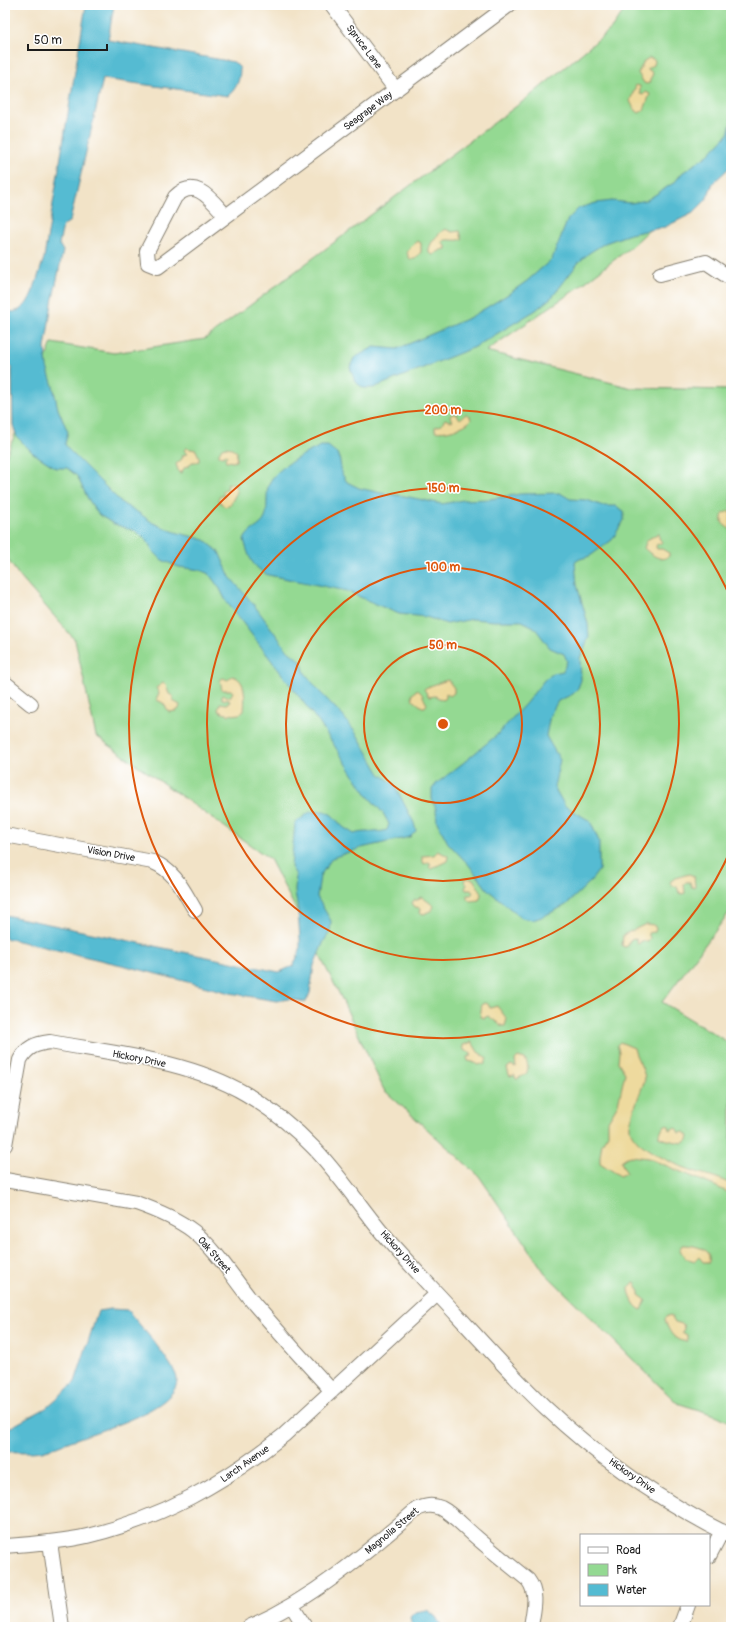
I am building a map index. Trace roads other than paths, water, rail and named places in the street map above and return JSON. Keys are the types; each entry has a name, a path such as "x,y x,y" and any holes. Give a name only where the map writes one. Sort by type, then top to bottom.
{"street":[{"name":"Spruce Lane","path":"332,5 396,90"},
{"name":"Seagrape Way","path":"226,216 204,192 190,189 181,191 175,197 147,251 148,263 158,267 509,5"},
{"path":"660,274 706,262 727,276 731,276"},
{"path":"5,683 32,704"},
{"name":"Vision Drive","path":"5,836 153,862 161,865 173,875 195,910"},
{"name":"Hickory Drive","path":"5,1145 20,1060 24,1053 37,1043 50,1042 175,1066 206,1076 245,1094 288,1124 315,1150 379,1229 515,1378 547,1409 580,1438 652,1491 726,1534"},
{"name":"Oak Street","path":"5,1180 136,1204 165,1214 186,1226 208,1245 280,1334 332,1391"},
{"name":"Larch Avenue","path":"5,1546 50,1542 86,1536 118,1527 156,1514 209,1488 258,1456 284,1435 438,1294"},
{"name":"Magnolia Street","path":"249,1627 292,1606 336,1577 417,1509 425,1506 441,1508 447,1512 528,1580 533,1587 535,1594 531,1627"},
{"path":"710,1555 726,1534"},
{"path":"50,1542 62,1627"},
{"path":"292,1606 305,1627"},
{"path":"680,1627 688,1606"}],"water":[{"path":"86,5 114,5 108,40 234,62 240,68 240,72 236,87 228,96 103,79 70,221 63,226 59,244 63,251 52,303 45,348 47,367 58,409 68,432 65,444 69,450 123,504 153,523 175,532 205,540 219,552 230,577 254,605 288,651 301,661 305,673 319,691 343,716 358,736 380,774 394,784 414,823 416,831 410,837 361,848 332,858 320,876 317,897 331,921 330,932 324,941 314,965 310,993 306,1002 289,999 276,1001 230,993 126,966 5,938 5,915 279,972 293,966 300,951 298,911 295,891 296,875 291,867 295,823 310,812 324,811 332,815 343,827 354,834 387,830 389,824 383,813 367,795 320,724 226,601 220,589 209,574 200,570 179,567 162,560 153,551 146,539 135,531 114,524 99,515 88,499 77,476 67,468 56,468 33,453 17,437 13,425 12,369 5,358 5,312 17,311 26,304 33,292 44,258"},
{"path":"731,122 731,166 713,183 706,200 693,213 665,227 630,234 605,243 589,253 579,262 553,296 536,310 475,347 373,388 364,388 355,382 350,367 354,358 374,347 397,349 471,317 507,295 527,281 552,259 568,219 579,208 596,203 612,201 631,203 647,200 675,182 682,173 708,155 728,134"},
{"path":"321,446 328,446 339,455 342,474 347,482 359,488 381,493 442,504 463,500 490,499 520,494 560,493 570,499 587,500 603,506 616,506 624,511 624,520 612,540 590,556 575,562 577,585 588,624 589,637 580,658 581,680 578,688 573,694 558,701 550,715 546,736 560,760 554,787 565,806 590,821 599,841 599,870 590,882 566,905 533,920 522,918 514,912 487,889 469,865 448,843 437,822 436,809 432,799 432,789 437,783 498,734 545,679 554,673 563,671 567,661 564,654 550,648 534,627 522,621 473,619 447,624 426,617 399,614 347,591 268,575 262,572 249,556 244,540 249,533 263,522 265,518 267,491 271,480 290,462"},
{"path":"111,1309 127,1310 155,1344 175,1373 177,1379 174,1390 166,1399 153,1408 120,1423 42,1451 5,1452 5,1427 11,1427 46,1408 75,1382 98,1311"},
{"path":"427,1610 436,1617 442,1627 412,1627 410,1617 415,1612"}]}
